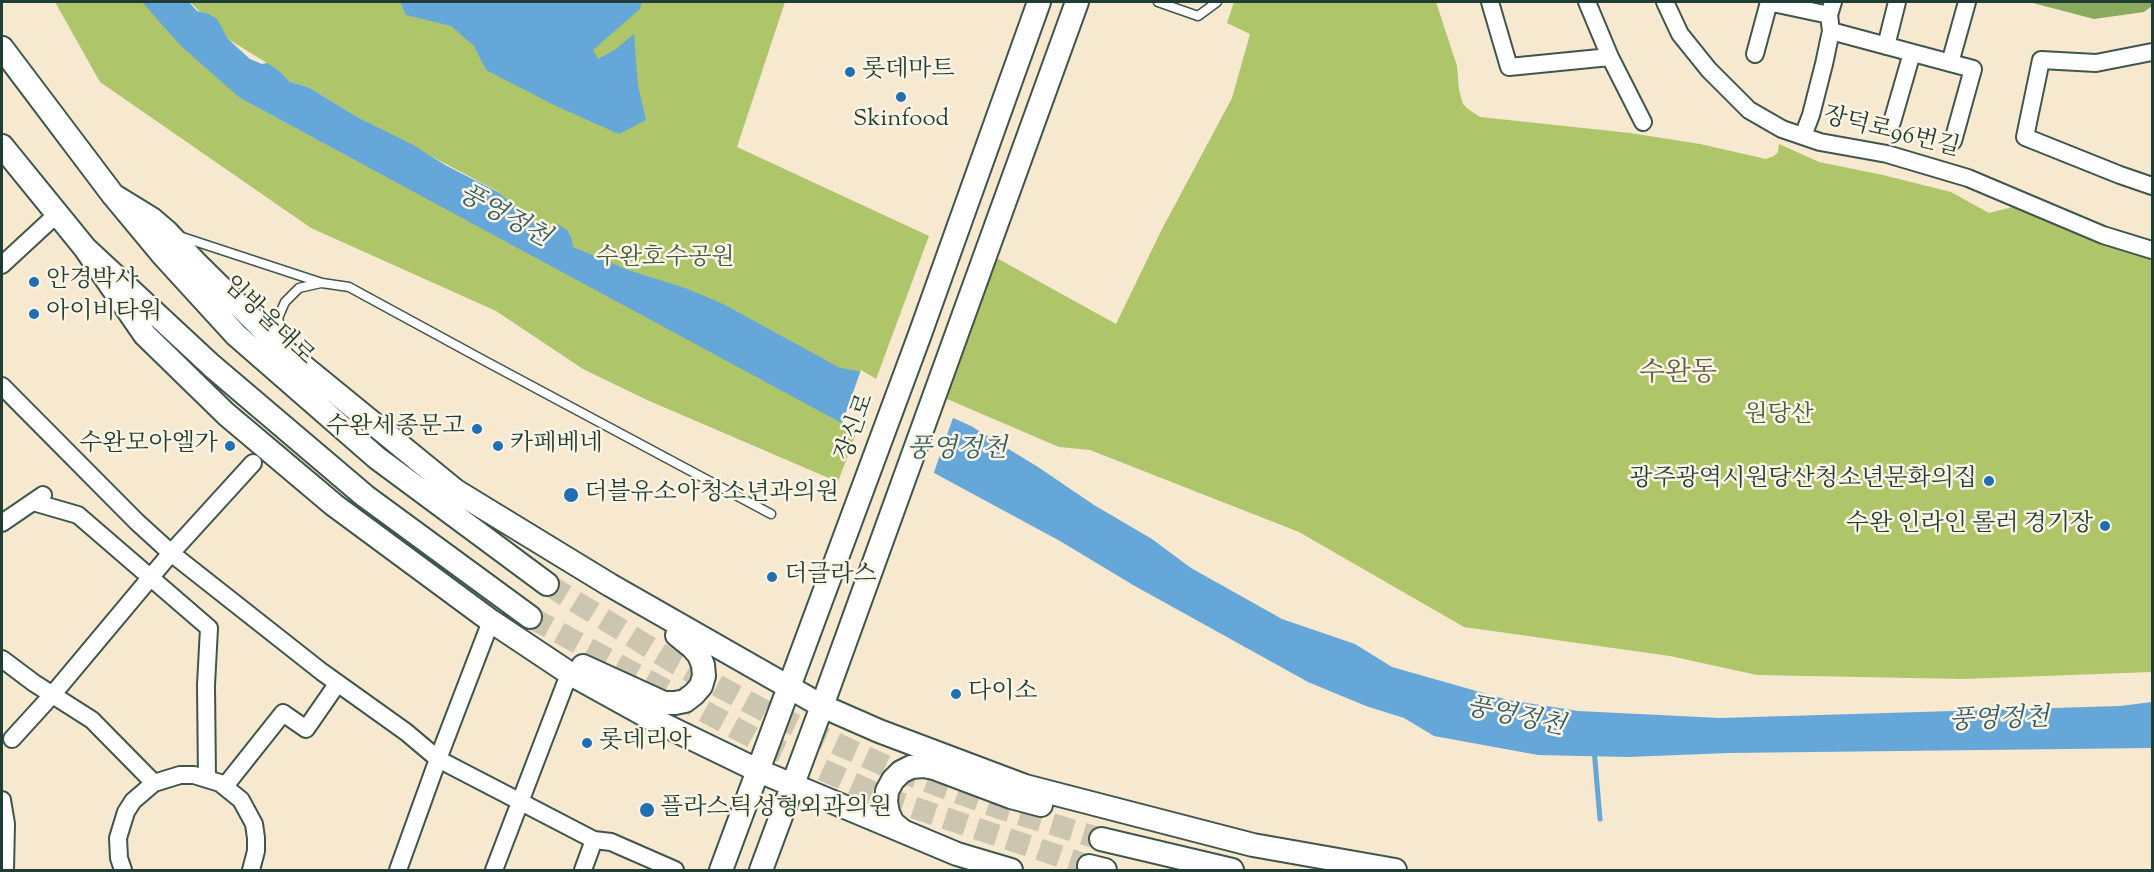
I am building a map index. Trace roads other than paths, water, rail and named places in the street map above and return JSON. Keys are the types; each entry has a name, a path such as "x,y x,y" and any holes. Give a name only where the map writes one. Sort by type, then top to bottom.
{"main road":[{"name":"장신로","path":"721,870 920,337 1039,2"},
{"path":"761,870 1077,2"},
{"name":"임방울대로","path":"2,48 113,195 162,254 236,335 377,458 547,584"},
{"path":"2,146 85,248 212,366 365,496 530,617"},
{"path":"113,195 152,219 166,231 287,352 456,491 610,585 822,706 879,731 1025,786 1253,845 1395,870"},
{"path":"85,248 145,335 226,414 334,505 491,621 569,673 654,720 759,771 957,854 1011,870"},
{"path":"536,650 601,673 664,702 685,701 694,694 701,686 704,676 699,655 692,647 610,585"},
{"path":"913,836 894,824 888,813 886,802 887,791 892,780 911,767 934,768 1011,797 1055,808 1080,801"},
{"path":"1101,839 1232,870"}],"street":[{"path":"1490,2 1509,67 1610,57"},
{"path":"1587,2 1610,57 1643,122"},
{"name":"장덕로96번길","path":"1665,2 1680,34 1728,92 1749,110 1782,129 1820,142 1887,154 1968,178 2103,235 2152,250"},
{"path":"1755,54 1769,2 1831,16 1886,46 1973,69 1953,141"},
{"path":"1886,46 1897,2"},
{"path":"1950,63 1967,2"},
{"path":"1803,136 1811,115 1831,16"},
{"path":"2152,52 2096,63 2041,60 2025,137 2152,186"},
{"path":"1892,122 1912,53"},
{"path":"2,265 56,215"},
{"path":"2,386 137,522 171,553 322,672 406,732 438,759 594,840 611,842 675,870"},
{"path":"12,739 152,578 171,553 253,463"},
{"path":"2,523 38,498 78,515 209,627 206,685 207,778"},
{"path":"398,870 491,621"},
{"path":"2,659 34,683 93,720 154,783"},
{"path":"494,870 566,682"},
{"path":"225,786 283,713 306,729 333,690"},
{"path":"123,870 118,852 121,825 133,801 154,783 180,775 207,778 225,786 241,800 254,824 256,851 252,870"},
{"path":"2,800 6,824 5,870"},
{"path":"583,870 594,840"}],"lane":[{"path":"1158,2 1198,16 1217,2"},
{"path":"166,231 322,283 349,287 771,514"},
{"path":"287,352 278,318 285,302 298,288 322,283"}],"water":[{"name":"풍영정천","path":"142,2 189,2 197,11 217,19 228,39 250,59 262,64 267,63 290,82 308,87 359,118 498,192 543,231 559,225 567,230 573,247 628,270 688,289 725,305 840,368 858,371 882,386 971,426 1094,505 1152,539 1191,568 1282,619 1355,644 1392,667 1508,700 1578,711 1720,718 2120,706 2152,702 2152,748 1729,753 1628,757 1538,755 1434,736 1404,718 1366,706 1308,682 1133,585 1060,541 240,98 181,46"},
{"path":"400,2 642,2 640,9 593,50 598,59 616,49 634,34 638,86 646,120 619,134 556,106 486,70 474,46 451,26 406,15"}],"waterway":[{"path":"1594,749 1600,819"}],"tunnel":[{"path":"547,584 675,663 769,713 886,766 1002,809 1101,839"},
{"path":"530,617 763,743 888,799 1089,866"}],"place":[{"name":"롯데마트","path":"850,72"},
{"name":"Skinfood","path":"901,97"},
{"name":"안경박사","path":"34,282"},
{"name":"아이비타워","path":"34,314"},
{"name":"수완세종문고","path":"477,429"},
{"name":"수완모아엘가","path":"230,446"},
{"name":"카페베네","path":"498,446"},
{"name":"광주광역시원당산청소년문화의집","path":"1989,481"},
{"name":"더블유소아청소년과의원","path":"571,495"},
{"name":"수완 인라인 롤러 경기장","path":"2105,526"},
{"name":"더글라스","path":"772,577"},
{"name":"다이소","path":"956,694"},
{"name":"롯데리아","path":"587,743"},
{"name":"플라스틱성형외과의원","path":"647,810"}],"district":[{"name":"수완동","path":"1678,375"}],"park label":[{"name":"수완호수공원","path":"665,260"},
{"name":"원당산","path":"1779,417"}]}
